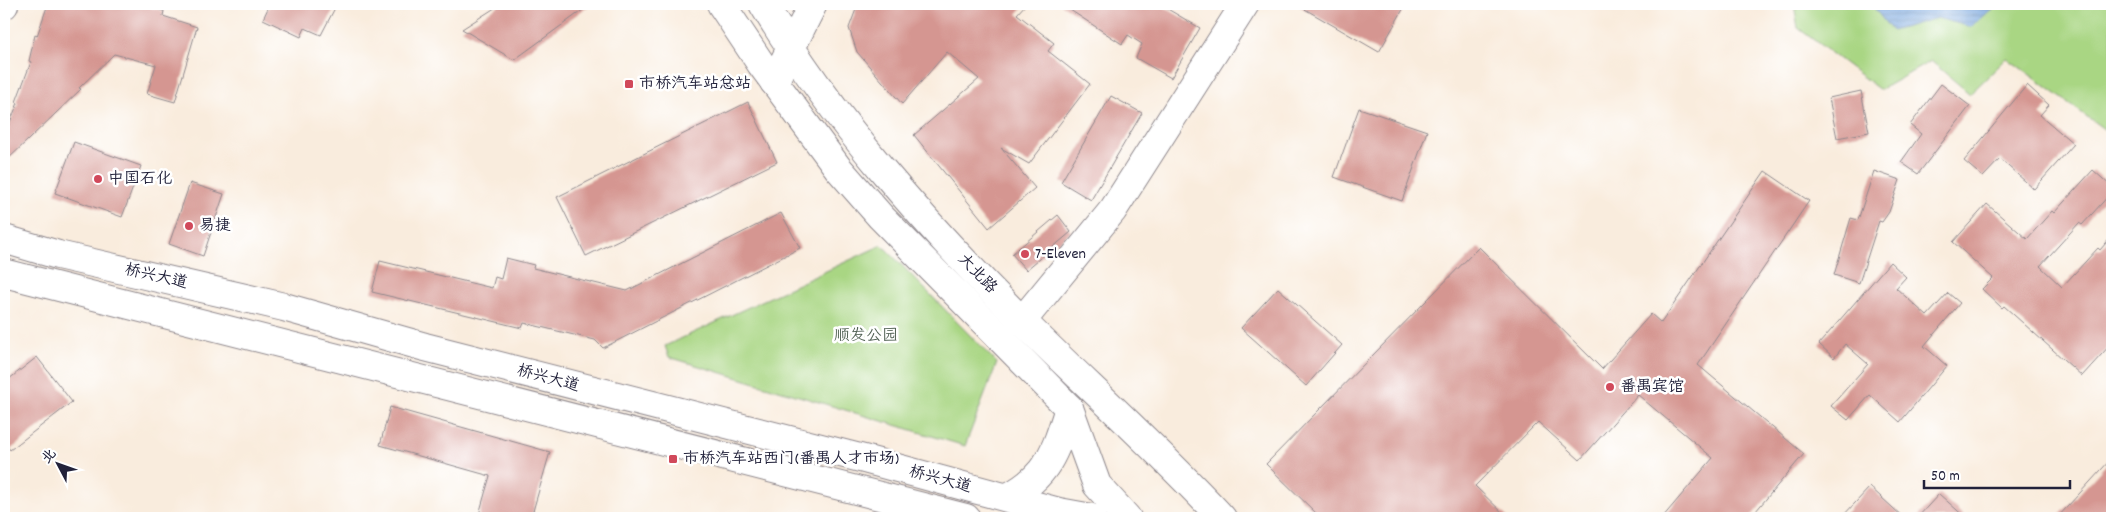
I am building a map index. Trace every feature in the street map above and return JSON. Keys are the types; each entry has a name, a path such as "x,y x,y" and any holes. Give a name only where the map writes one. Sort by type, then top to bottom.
{"main road":[{"name":"大北路","path":"721,4 774,82 838,168 881,217 1069,408 1097,485 1127,518"},
{"name":"大北路","path":"764,4 792,50 864,148 924,219 1022,320 1222,518"},
{"path":"774,82 792,50 813,4"},
{"path":"1022,320 1113,210 1245,4"},
{"name":"桥兴大道","path":"4,239 58,255 284,307 425,347 1008,497 1059,512 1092,518"},
{"name":"桥兴大道","path":"4,273 422,378 615,431 966,518"},
{"path":"1008,497 1029,485 1048,464 1056,449 1069,408"}],"green space":[{"path":"1794,4 2112,4 2112,135 2007,58 1970,94 1931,61 1880,90 1798,28"},
{"name":"顺发公园","path":"882,245 997,363 965,446 669,357 665,346"}],"water":[{"path":"1871,4 1998,4 1971,27 1937,18 1892,31"}],"building":[{"path":"48,4 138,4 164,11 163,16 197,27 175,102 147,94 156,65 114,54 79,88 81,89 4,163 4,136 18,103 16,102 31,62 29,61 35,35 37,36"},
{"path":"270,4 337,4 321,35 305,28 301,37 263,19"},
{"path":"501,4 591,4 514,60 462,29"},
{"path":"858,4 1026,4 1017,14 1054,43 1048,51 1090,84 1029,164 1001,148 1035,188 989,228 914,135 979,79 947,52 902,104 857,52 849,28"},
{"path":"1061,4 1159,4 1200,28 1171,78 1136,58 1142,44 1128,35 1122,44"},
{"path":"1296,4 1406,4 1379,52"},
{"path":"1941,84 1970,106 1918,174 1901,162 1921,134 1910,125"},
{"path":"2027,85 2049,105 2040,115 2074,144 2034,189 2000,159 1983,177 1964,161"},
{"path":"1861,91 1869,132 1837,138 1829,98"},
{"path":"1111,96 1142,113 1091,200 1061,182"},
{"path":"748,102 777,162 586,256 557,197"},
{"path":"1359,108 1427,131 1402,201 1334,177"},
{"name":"中国石化","path":"74,142 141,166 122,217 55,193"},
{"path":"2093,170 2112,187 2112,192 2082,225 2079,223 2040,266 2062,287 2098,248 2100,250 2112,236 2112,343 2082,376 2004,306 2002,308 1982,289 1993,278 1953,242 1987,204 2027,239 2052,211 2054,213"},
{"path":"1765,171 1809,201 1698,365 1804,454 1750,518 1662,518 1713,458 1638,395 1580,460 1538,422 1475,486 1508,518 1321,518 1266,464 1479,247 1602,369 1651,314 1661,323"},
{"path":"1874,171 1900,180 1889,212 1882,222 1879,221 1859,283 1834,275 1851,218 1858,220"},
{"path":"190,183 224,194 203,256 169,244"},
{"path":"781,213 800,248 603,348 595,340 524,323 522,328 372,292 380,261 492,288 495,277 501,279 506,258 534,265 533,268 627,291"},
{"path":"1058,215 1071,232 1026,270 1012,254"},
{"path":"1890,262 1906,277 1896,288 1927,316 1948,293 1960,303 1924,346 1947,366 1900,422 1870,395 1848,420 1831,406 1868,364 1845,344 1834,358 1819,344"},
{"path":"1278,288 1342,345 1306,386 1241,328"},
{"path":"37,357 72,402 10,450 4,442 4,383"},
{"path":"390,407 550,452 531,518 478,518 490,476 380,445"},
{"path":"2112,458 2112,518 2057,518"},
{"path":"1870,487 1904,518 1841,518"},
{"path":"1939,494 1966,518 1917,518"}],"place":[{"name":"市桥汽车站总站","path":"629,84"},
{"name":"中国石化","path":"98,179"},
{"name":"易捷","path":"189,226"},
{"name":"7-Eleven","path":"1025,254"},
{"name":"番禺宾馆","path":"1610,387"},
{"name":"市桥汽车站西门(番禺人才市场)","path":"673,459"}]}
